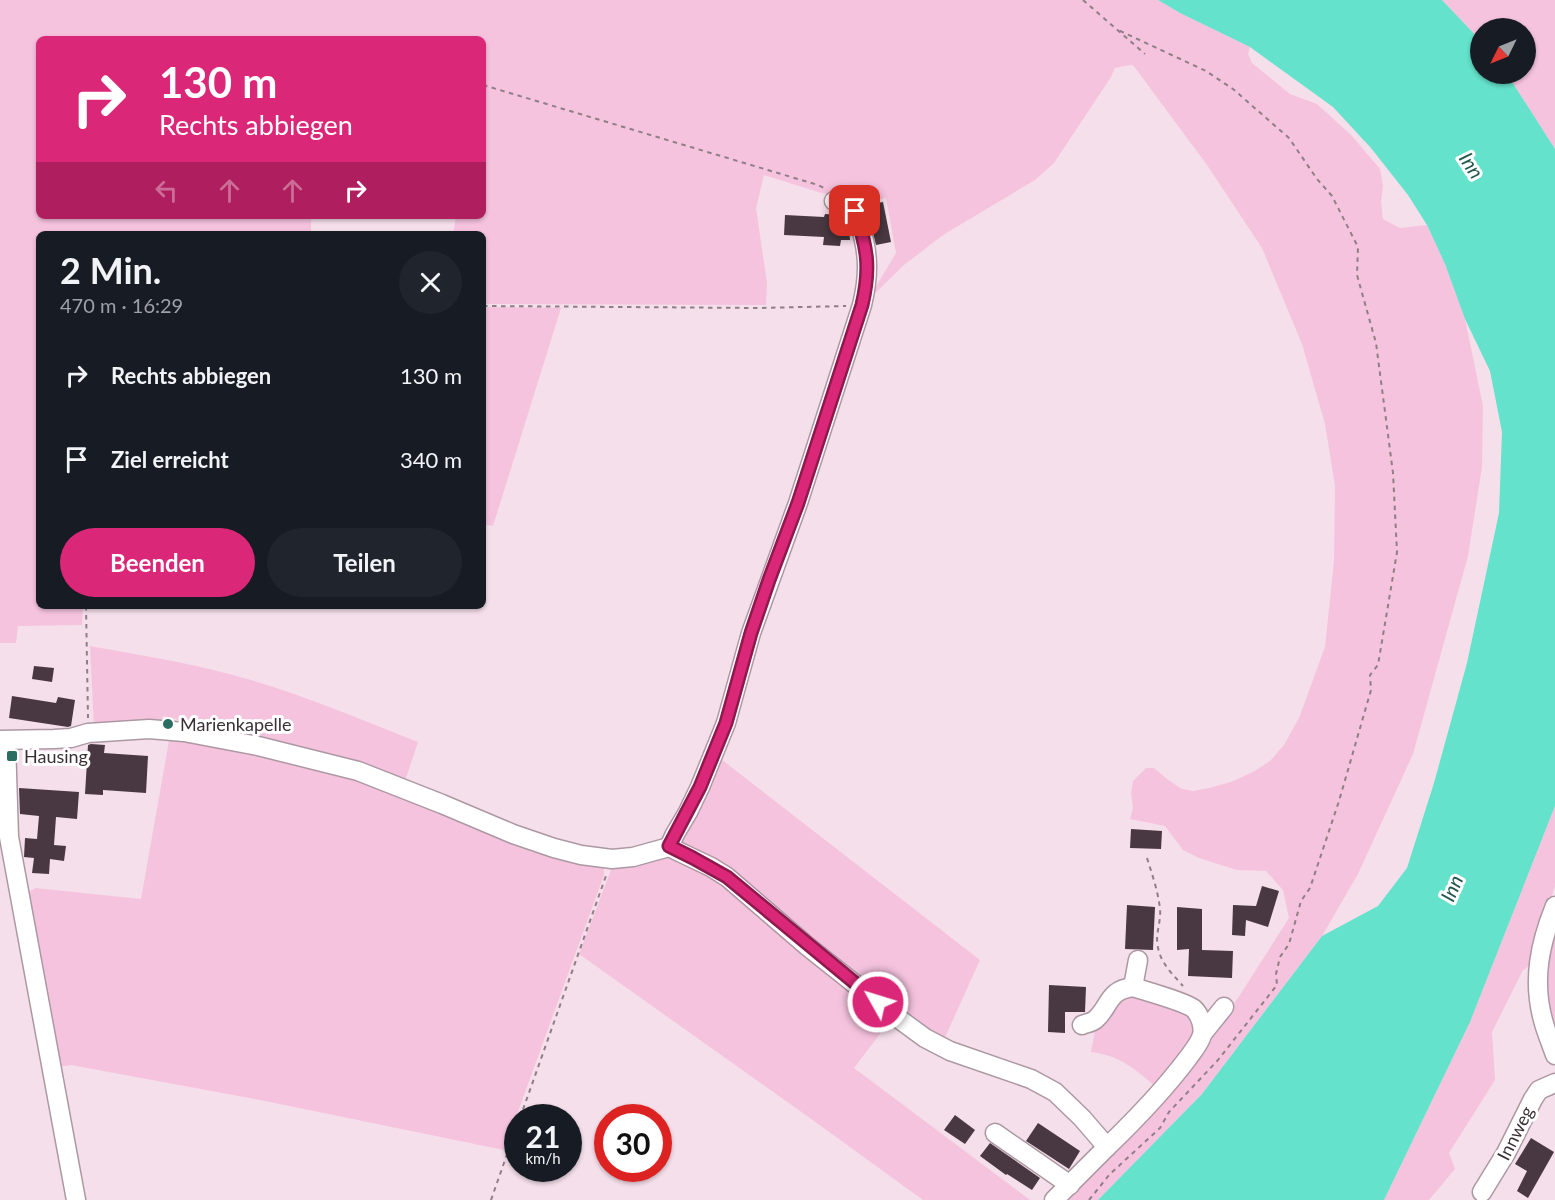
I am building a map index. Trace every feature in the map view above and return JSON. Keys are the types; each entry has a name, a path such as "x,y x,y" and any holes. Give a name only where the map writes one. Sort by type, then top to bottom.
{"street":[{"path":"669,846 700,787 726,723 751,633 801,492 867,287 868,265 865,240 855,211 849,205 834,201"},
{"path":"76,1200 9,837 3,741 71,738 88,733 149,729 184,732 258,746 358,771 513,834 581,855 612,859 633,857 669,846 727,877 816,953 925,1038 950,1051 1031,1078 1055,1092 1107,1147"},
{"path":"1555,906 1539,956 1537,988 1543,1021 1555,1055"},
{"path":"1133,987 1138,960"},
{"path":"1082,1025 1094,1021 1116,993 1124,988 1133,987 1186,1004 1200,1019 1203,1033"},
{"path":"1054,1200 1128,1126 1182,1066 1198,1045 1203,1033 1224,1007"},
{"name":"Innweg","path":"1482,1192 1506,1153 1539,1090 1555,1083"},
{"path":"995,1132 1070,1185"}],"path":[{"path":"1083,0 1145,54"},
{"path":"1089,1200 1110,1174 1160,1128 1169,1112 1218,1060 1277,985 1276,974 1280,957 1289,944 1301,901 1311,888 1371,690 1370,675 1378,665 1397,552 1394,473 1376,343 1357,275 1358,247 1332,196 1317,179 1289,138 1233,89 1206,72 1116,29"},
{"path":"486,86 818,185 825,188 834,201"},
{"path":"486,306 758,308 862,305"},
{"path":"86,609 88,733"},
{"path":"1147,858 1161,911 1157,938 1159,954 1164,964 1191,998 1194,1010"},
{"path":"525,1104 612,859"},
{"path":"491,1200 504,1163"}],"shaded area":[{"path":"0,0 1158,0 1250,47 1248,54 1252,63 1290,94 1317,104 1352,136 1380,169 1383,186 1381,202 1383,219 1400,228 1427,225 1445,264 1465,319 1483,406 1482,467 1468,556 1413,754 1358,874 1322,936 1202,1094 1098,1200 1058,1200 1196,1052 1238,998 1289,918 1283,890 1266,871 1237,870 1199,858 1183,850 1165,826 1130,819 1133,808 1131,793 1133,781 1146,768 1154,768 1182,789 1193,791 1231,782 1270,761 1284,745 1299,718 1325,647 1334,561 1335,486 1325,424 1302,344 1262,248 1207,165 1133,65 1115,68 1054,163 1035,180 943,235 904,265 868,300 896,253 886,198 863,203 764,175 756,208 767,283 766,305 486,304 486,231 454,231 456,219 486,219 486,36 36,36 36,219 311,219 311,231 36,231 36,609 83,609 82,625 18,626 16,643 0,643"},
{"path":"1442,0 1555,0 1555,149 1513,84 1536,84 1536,18 1470,18 1470,29"},
{"path":"486,307 561,308 493,526 486,525"},
{"path":"90,646 198,666 257,682 418,742 404,784 190,730 176,719 163,716 158,726 94,728"},
{"path":"170,735 298,759 604,866 604,875 521,1104 504,1104 504,1150 260,1100 71,1065 57,1067 26,894 35,888 141,899"},
{"path":"717,756 980,960 942,1044 680,845 679,833"},
{"path":"1555,806 1555,886 1531,965 1523,970 1492,1032 1495,1080 1449,1153 1455,1169 1429,1200 1384,1200 1470,1022"},
{"path":"671,854 705,868 892,1018 854,1068 1030,1200 923,1200 579,954 614,862"},
{"path":"1555,928 1555,1034 1549,1012 1545,960"},
{"path":"1132,993 1193,1016 1197,1037 1158,1089 1120,1060 1091,1052 1095,1031 1108,1008"}],"water":[{"name":"Inn","path":"1158,0 1442,0 1470,29 1470,84 1513,84 1555,149 1555,806 1470,1022 1384,1200 1098,1200 1202,1094 1322,936 1378,906 1407,868 1434,783 1467,663 1499,513 1502,432 1490,371 1465,319 1445,264 1427,225 1408,195 1371,148 1333,107 1250,47"}],"building":[{"path":"883,202 891,242 876,245 866,205"},
{"path":"825,214 842,215 841,222 847,222 850,240 841,240 840,246 823,245 824,237 784,235 785,215 824,217"},
{"path":"34,666 54,668 52,682 32,679"},
{"path":"12,696 56,703 58,697 75,700 71,726 9,718"},
{"path":"88,745 105,745 104,753 148,756 146,793 103,790 103,795 85,794"},
{"path":"19,788 79,792 77,819 56,817 54,845 66,846 64,861 50,859 49,874 32,873 34,858 24,857 25,838 37,839 39,816 20,814"},
{"path":"1131,829 1162,831 1161,849 1130,848"},
{"path":"1262,886 1279,891 1268,927 1246,920 1245,936 1232,935 1233,905 1256,906"},
{"path":"1127,905 1155,907 1153,950 1125,949"},
{"path":"1177,907 1202,909 1202,950 1233,951 1232,978 1188,976 1189,949 1177,950"},
{"path":"1049,985 1086,987 1085,1012 1065,1012 1065,1033 1048,1032"},
{"path":"955,1115 975,1130 965,1144 944,1130"},
{"path":"1038,1123 1080,1151 1069,1169 1026,1141"},
{"path":"1531,1138 1554,1152 1528,1198 1517,1191 1527,1171 1515,1164"},
{"path":"990,1143 1040,1178 1032,1190 980,1156"}],"place":[{"name":"Marienkapelle","path":"168,724"},
{"name":"Hausing","path":"12,756"}],"route":[{"path":"855,211 865,240 868,265 867,287 862,305 798,503 751,633 726,723 700,787 669,846 727,877 878,1002"}]}
